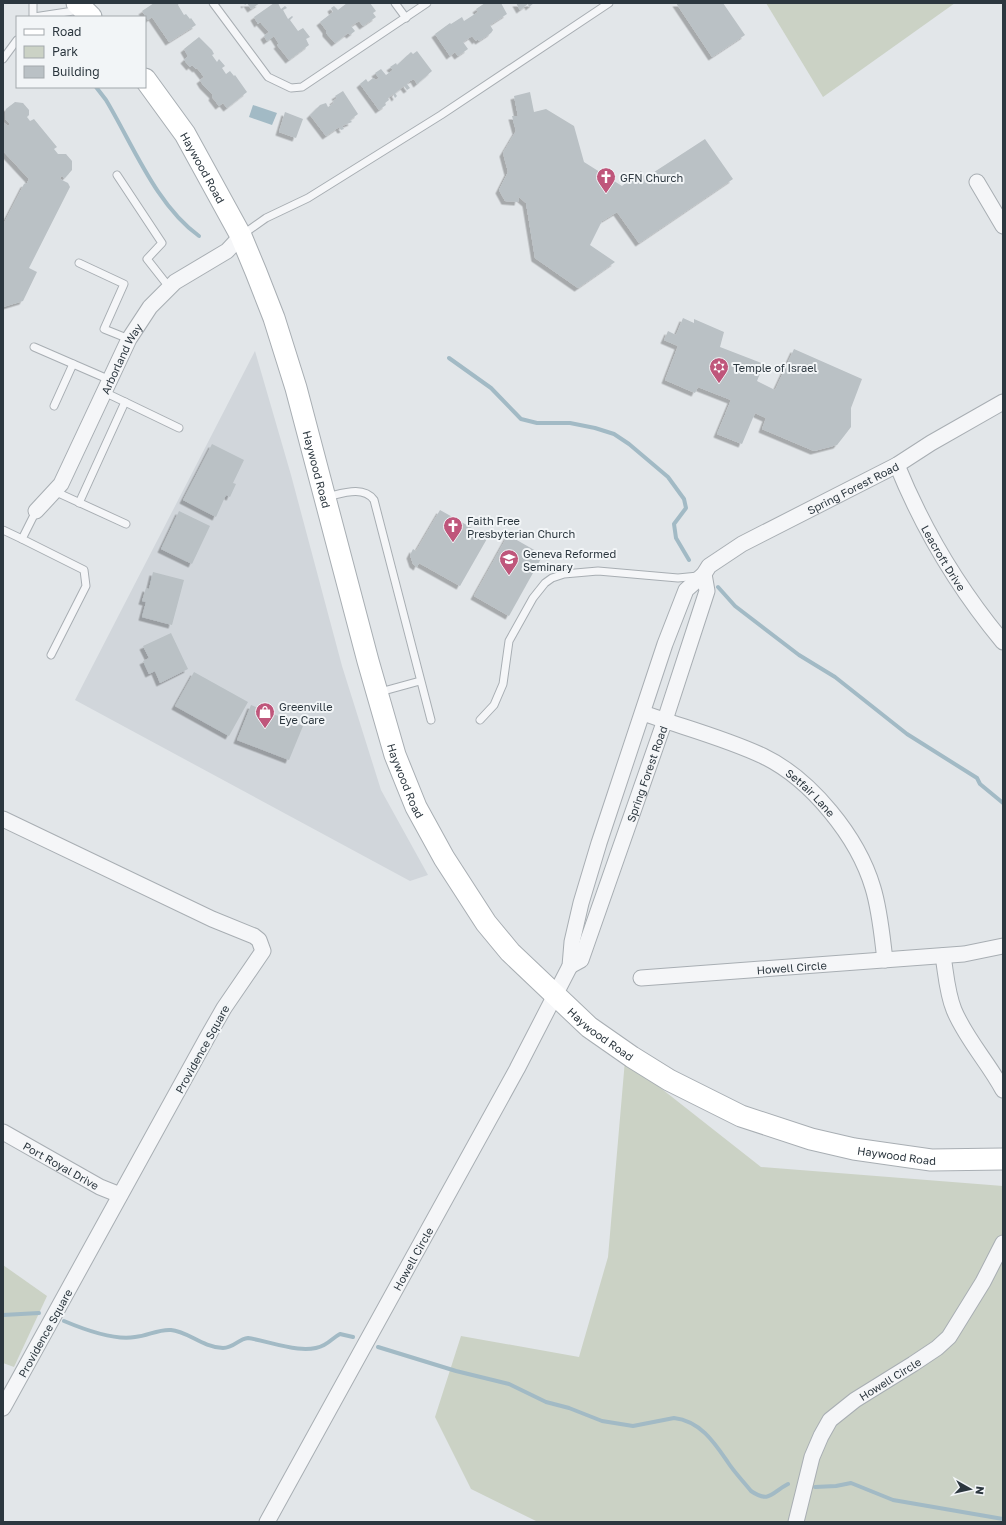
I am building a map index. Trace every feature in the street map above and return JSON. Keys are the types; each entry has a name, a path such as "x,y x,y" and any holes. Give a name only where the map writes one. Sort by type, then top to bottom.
{"main road":[{"name":"Haywood Road","path":"146,80 185,134 241,236 274,318 296,388 326,497 376,693 395,755 416,806 444,858 486,923 510,952 589,1027 632,1057 704,1098 758,1123 811,1140 900,1157 931,1160 1003,1159"}],"street":[{"path":"978,182 1003,226"},
{"name":"Arborland Way","path":"36,511 61,484 129,339 150,307 169,287 226,252 241,236"},
{"name":"Spring Forest Road","path":"554,994 570,966 572,942 581,903 608,814 678,609 686,590 704,574 710,566 742,544 897,465 931,443 1003,402"},
{"name":"Leacroft Drive","path":"897,465 908,492 958,583 1003,642"},
{"name":"Spring Forest Road","path":"570,966 581,960 665,720 707,591 704,574"},
{"name":"Setfair Lane","path":"643,713 763,756 796,778 822,803 848,837 870,879 881,922 885,960"},
{"name":"Providence Square","path":"3,819 259,940 263,951 224,1008 208,1036 3,1408"},
{"name":"Howell Circle","path":"641,978 943,956 964,954 1003,946"},
{"path":"943,956 948,988 953,1008 959,1022 1003,1090"},
{"name":"Howell Circle","path":"267,1522 513,1076 554,994"},
{"name":"Port Royal Drive","path":"3,1132 100,1187 120,1195"},
{"name":"Howell Circle","path":"796,1522 812,1457 830,1420 855,1400 937,1348 949,1337 983,1282 1003,1243"}],"lane":[{"path":"34,3 34,16"},
{"path":"213,3 268,77 291,88 302,87 427,3"},
{"path":"396,3 406,18"},
{"path":"241,236 266,218 308,198 434,119 609,3"},
{"path":"41,16 84,10"},
{"path":"3,59 16,41"},
{"path":"117,175 162,243 147,259 169,287"},
{"path":"78,263 124,284 104,329 129,339"},
{"path":"34,347 74,364 107,386 125,402 179,428"},
{"path":"54,406 74,364"},
{"path":"79,503 125,402"},
{"path":"54,492 126,524"},
{"path":"326,497 356,492 367,494 374,500 431,720"},
{"path":"22,539 36,511"},
{"path":"3,530 84,570 86,586 51,655"},
{"path":"480,720 494,705 503,684 510,641 533,598 545,583 552,578 564,574 598,571 678,578 704,574"},
{"path":"376,693 420,681"}],"shaded area":[{"path":"255,351 291,475 342,666 381,790 428,875 410,881 75,700"}],"green space":[{"path":"766,3 955,3 823,97"},
{"path":"625,1060 761,1167 1003,1186 1003,1522 538,1522 471,1489 435,1417 461,1336 579,1357 608,1257"},
{"path":"3,1265 47,1296 14,1367 3,1363"}],"water":[{"path":"253,105 277,113 272,125 249,117"}],"building":[{"path":"154,3 179,3 178,5 184,15 186,14 190,19 191,18 196,25 169,42 152,17 148,20 142,11"},
{"path":"247,3 260,3 251,9"},
{"path":"274,3 278,3 281,9 285,6 287,8 283,10 288,19 292,16 293,17 290,20 298,31 303,28 310,37 306,39 309,45 289,60 277,45 279,44 274,36 267,41 264,36 269,32 260,22 258,24 254,17"},
{"path":"347,3 370,3 376,11 373,13 376,17 363,26 359,21 351,26 355,31 350,35 348,33 335,43 326,33 326,30 320,22 333,12 331,8 334,6 338,10"},
{"path":"485,3 501,3 507,14 490,25 493,30 491,33 479,41 477,39 476,41 472,36 463,42 468,49 458,56 455,52 450,56 435,34 450,23 451,24 462,17 464,21 478,12 476,9"},
{"path":"516,3 534,3 529,7 528,4 520,10"},
{"path":"676,3 723,3 745,35 712,57"},
{"path":"199,37 212,50 214,54 212,55 217,62 219,59 225,66 222,68 226,74 230,71 234,76 235,75 247,92 227,108 223,103 219,106 212,97 213,95 200,80 204,77 197,68 196,69 192,65 190,67 184,60 188,56 184,49"},
{"path":"417,51 432,71 417,84 414,79 410,81 407,84 410,88 407,90 404,86 395,93 397,96 395,98 393,94 388,98 389,100 385,103 386,105 379,110 360,84 366,79 368,82 373,78 376,80 379,78 375,73 381,69 386,75 393,70 390,67 396,63 397,65 411,52 413,54"},
{"path":"343,91 358,114 350,120 352,122 342,126 344,129 341,130 339,127 326,136 310,115 320,105 326,103 328,107 334,103 333,101 337,98 335,96"},
{"name":"GFN Church","path":"530,92 534,112 546,109 574,126 584,162 622,186 641,171 645,178 705,139 733,179 639,243 617,212 602,221 590,245 615,262 578,288 535,258 526,203 519,197 518,202 505,201 499,190 508,172 503,153 516,131 512,116 518,116 514,96"},
{"path":"15,102 23,103 29,110 29,115 27,117 30,121 34,119 57,147 54,149 58,154 66,154 72,161 72,170 65,178 61,176 60,179 68,183 70,187 29,268 37,272 23,301 3,307 3,225 24,184 27,183 29,179 3,151 3,122 8,126 10,124 5,119 6,109"},
{"path":"285,112 303,119 296,138 279,132"},
{"name":"Temple of Israel","path":"683,318 694,323 694,319 724,332 720,347 764,364 757,381 775,390 794,349 862,379 851,408 851,427 837,445 814,451 762,429 766,418 755,413 742,444 717,434 731,400 698,387 695,393 665,380 678,346 664,340 668,331 676,335"},
{"path":"212,444 244,460 233,483 236,484 230,497 226,495 216,517 183,500"},
{"name":"Faith Free Presbyterian Church","path":"440,510 488,537 460,586 419,563 417,567 413,564 410,555 413,549 416,551"},
{"path":"179,511 210,526 192,564 161,549"},
{"name":"Geneva Reformed Seminary","path":"508,535 543,555 509,616 474,596"},
{"path":"153,572 184,580 172,625 142,617 146,602 142,601 146,588 149,589"},
{"path":"171,633 188,669 160,683 155,671 149,674 143,661 149,658 143,646"},
{"path":"194,672 248,702 229,736 175,706"},
{"path":"251,705 303,726 289,760 237,740"}],"waterway":[{"path":"97,88 106,100 146,173 158,191 170,208 199,236"},
{"path":"449,358 491,388 521,419 537,423 570,423 595,428 614,434 629,444 668,477 684,499 686,508 674,524 676,538 689,560"},
{"path":"718,587 735,606 799,655 835,677 907,734 977,778 980,784 1003,803"},
{"path":"3,1315 39,1313"},
{"path":"64,1321 89,1331 108,1336 127,1338 162,1331 177,1331 208,1345 223,1348 230,1347 241,1340 248,1338 286,1347 307,1349 324,1345 340,1334 353,1337"},
{"path":"378,1347 456,1371 509,1384 546,1402 569,1408 602,1421 633,1426 674,1418 683,1420 699,1428 711,1440 751,1491 757,1495 767,1497 788,1484"},
{"path":"815,1487 836,1486 851,1483 893,1500 1003,1519"}],"place":[{"name":"GFN Church","path":"606,194"},
{"name":"Temple of Israel","path":"719,384"},
{"name":"Faith Free Presbyterian Church","path":"453,543"},
{"name":"Geneva Reformed Seminary","path":"509,576"},
{"name":"Greenville Eye Care","path":"265,729"}]}
